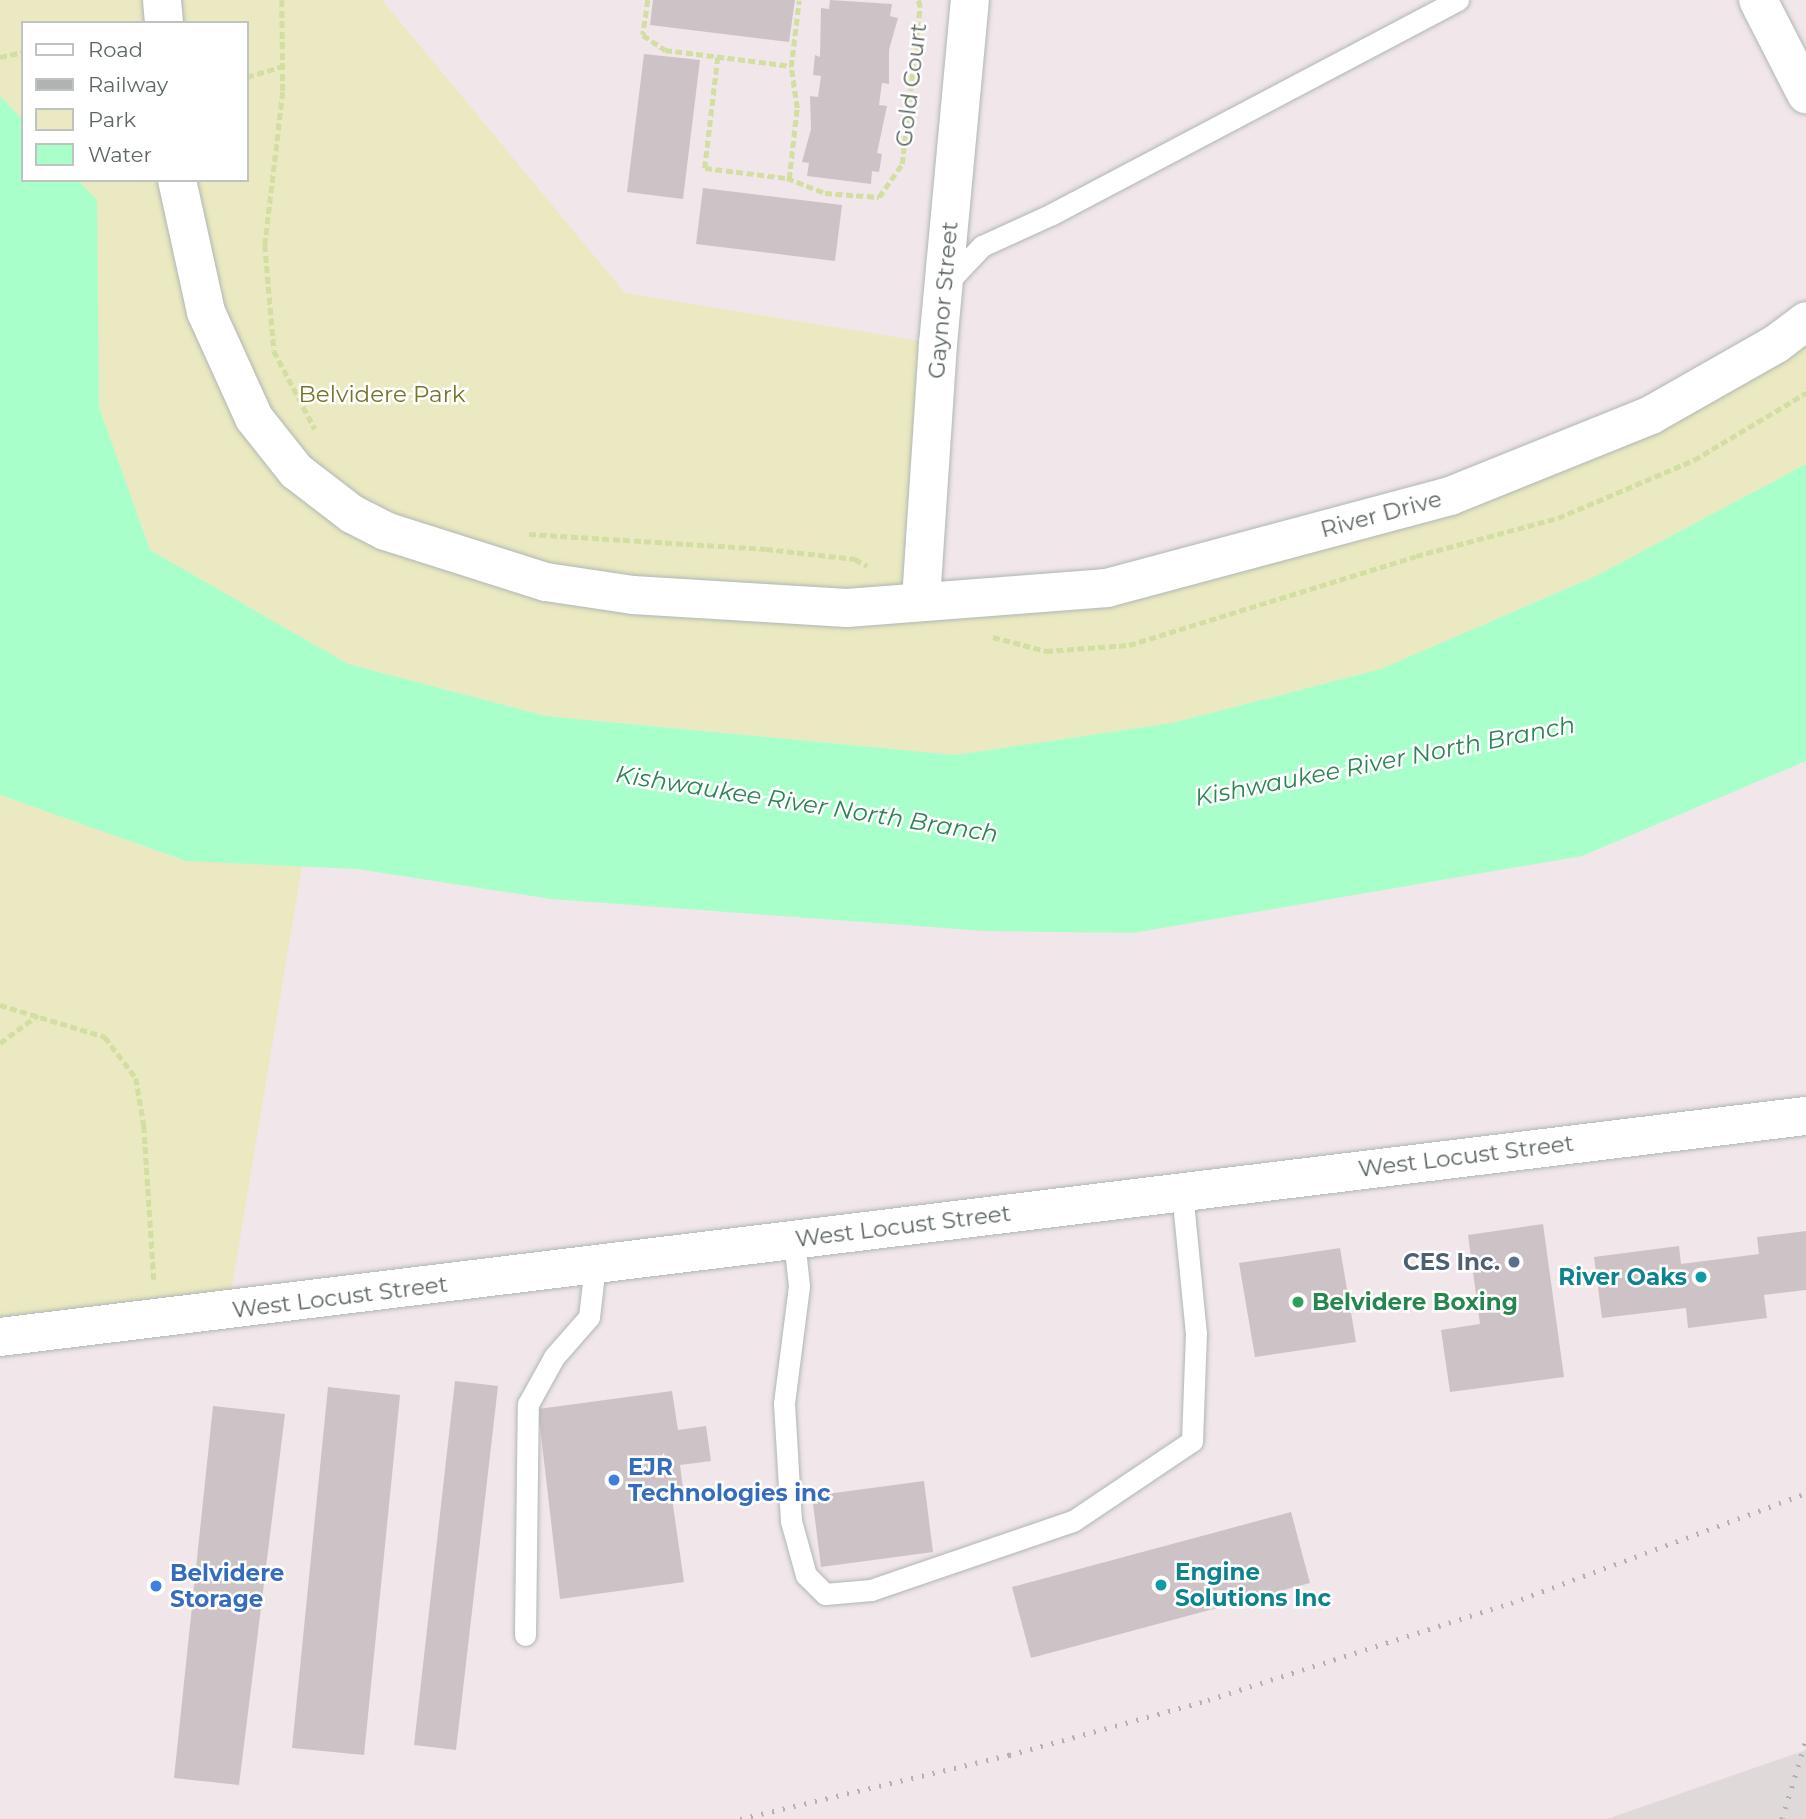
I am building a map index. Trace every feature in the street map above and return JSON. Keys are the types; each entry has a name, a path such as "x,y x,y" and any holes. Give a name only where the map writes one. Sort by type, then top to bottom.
{"street":[{"path":"162,0 164,21"},
{"name":"Gaynor Street","path":"921,600 943,286 970,0"},
{"path":"1758,0 1806,93"},
{"name":"River Drive","path":"177,182 206,312 254,418 296,471 352,514 418,543 570,586 783,608 846,608 921,600 1107,588 1450,496 1651,415 1776,344 1806,321"},
{"name":"West Locust Street","path":"0,1337 157,1320 1182,1191 1806,1116"}],"lane":[{"path":"943,286 982,246 1052,214 1458,0"},
{"path":"794,1240 799,1286 783,1402 791,1521 806,1575 825,1594 871,1590 1073,1521 1192,1441 1196,1334 1182,1191"},
{"path":"525,1635 528,1404 554,1357 589,1317 595,1265"}],"path":[{"path":"648,0 643,35 665,50 791,66"},
{"path":"789,179 797,108 791,66 799,0"},
{"name":"Gold Court","path":"718,57 705,168 789,179 825,193 882,195 902,164 920,7 918,0"},
{"path":"0,57 21,52"},
{"path":"248,77 283,66"},
{"path":"0,1005 38,1014 105,1037 136,1078 144,1126 157,1320"},
{"path":"0,1043 38,1014"}],"shaded area":[{"path":"1806,1750 1806,1819 1607,1819"}],"green space":[{"name":"Belvidere Park","path":"0,0 382,0 625,293 938,344 921,599 1107,588 1450,496 1806,321 1806,464 1598,575 1381,669 1172,723 955,755 546,716 348,664 150,551 99,407 97,200 80,182 248,182 248,21 21,21 21,118 0,96"},
{"path":"0,795 186,861 302,866 228,1311 0,1337"}],"water":[{"name":"Kishwaukee River North Branch","path":"0,96 21,118 21,182 80,182 97,200 99,407 150,550 348,664 546,716 955,755 1172,723 1381,669 1598,575 1806,464 1806,761 1582,856 1133,933 985,931 551,899 357,869 186,861 0,795"}],"building":[{"path":"653,0 795,0 789,42 650,25"},
{"path":"830,0 892,4 890,16 898,18 889,50 889,84 882,83 879,105 887,106 877,153 882,154 879,172 872,171 871,184 807,176 809,163 802,162 811,129 810,96 818,97 821,76 813,75 815,55 820,57 821,8 829,9"},
{"path":"644,54 700,60 683,199 627,192"},
{"path":"703,188 842,205 835,261 696,244"},
{"path":"1543,1224 1564,1377 1450,1392 1441,1330 1480,1324 1468,1235"},
{"name":"River Oaks","path":"1806,1231 1806,1290 1764,1295 1767,1318 1688,1328 1686,1308 1602,1318 1594,1257 1679,1246 1681,1264 1759,1254 1757,1237"},
{"name":"Belvidere Boxing","path":"1340,1248 1356,1342 1255,1357 1239,1263"},
{"path":"455,1381 498,1386 456,1750 414,1745"},
{"path":"328,1387 400,1395 364,1755 292,1748"},
{"name":"EJR Technologies inc","path":"672,1391 678,1430 706,1426 711,1461 680,1465 684,1496 672,1498 684,1582 560,1599 538,1409"},
{"path":"213,1406 285,1414 239,1785 174,1778"},
{"path":"924,1481 933,1552 821,1567 812,1496"},
{"name":"Engine Solutions Inc","path":"1291,1512 1310,1583 1031,1658 1012,1587"}],"railway":[{"path":"740,1819 1009,1755 1208,1700 1511,1603 1806,1493"},
{"path":"1782,1819 1806,1740"}],"place":[{"name":"CES Inc.","path":"1514,1262"},
{"name":"River Oaks","path":"1701,1277"},
{"name":"Belvidere Boxing","path":"1298,1302"},
{"name":"EJR Technologies inc","path":"614,1480"},
{"name":"Engine Solutions Inc","path":"1161,1585"},
{"name":"Belvidere Storage","path":"156,1586"}]}
